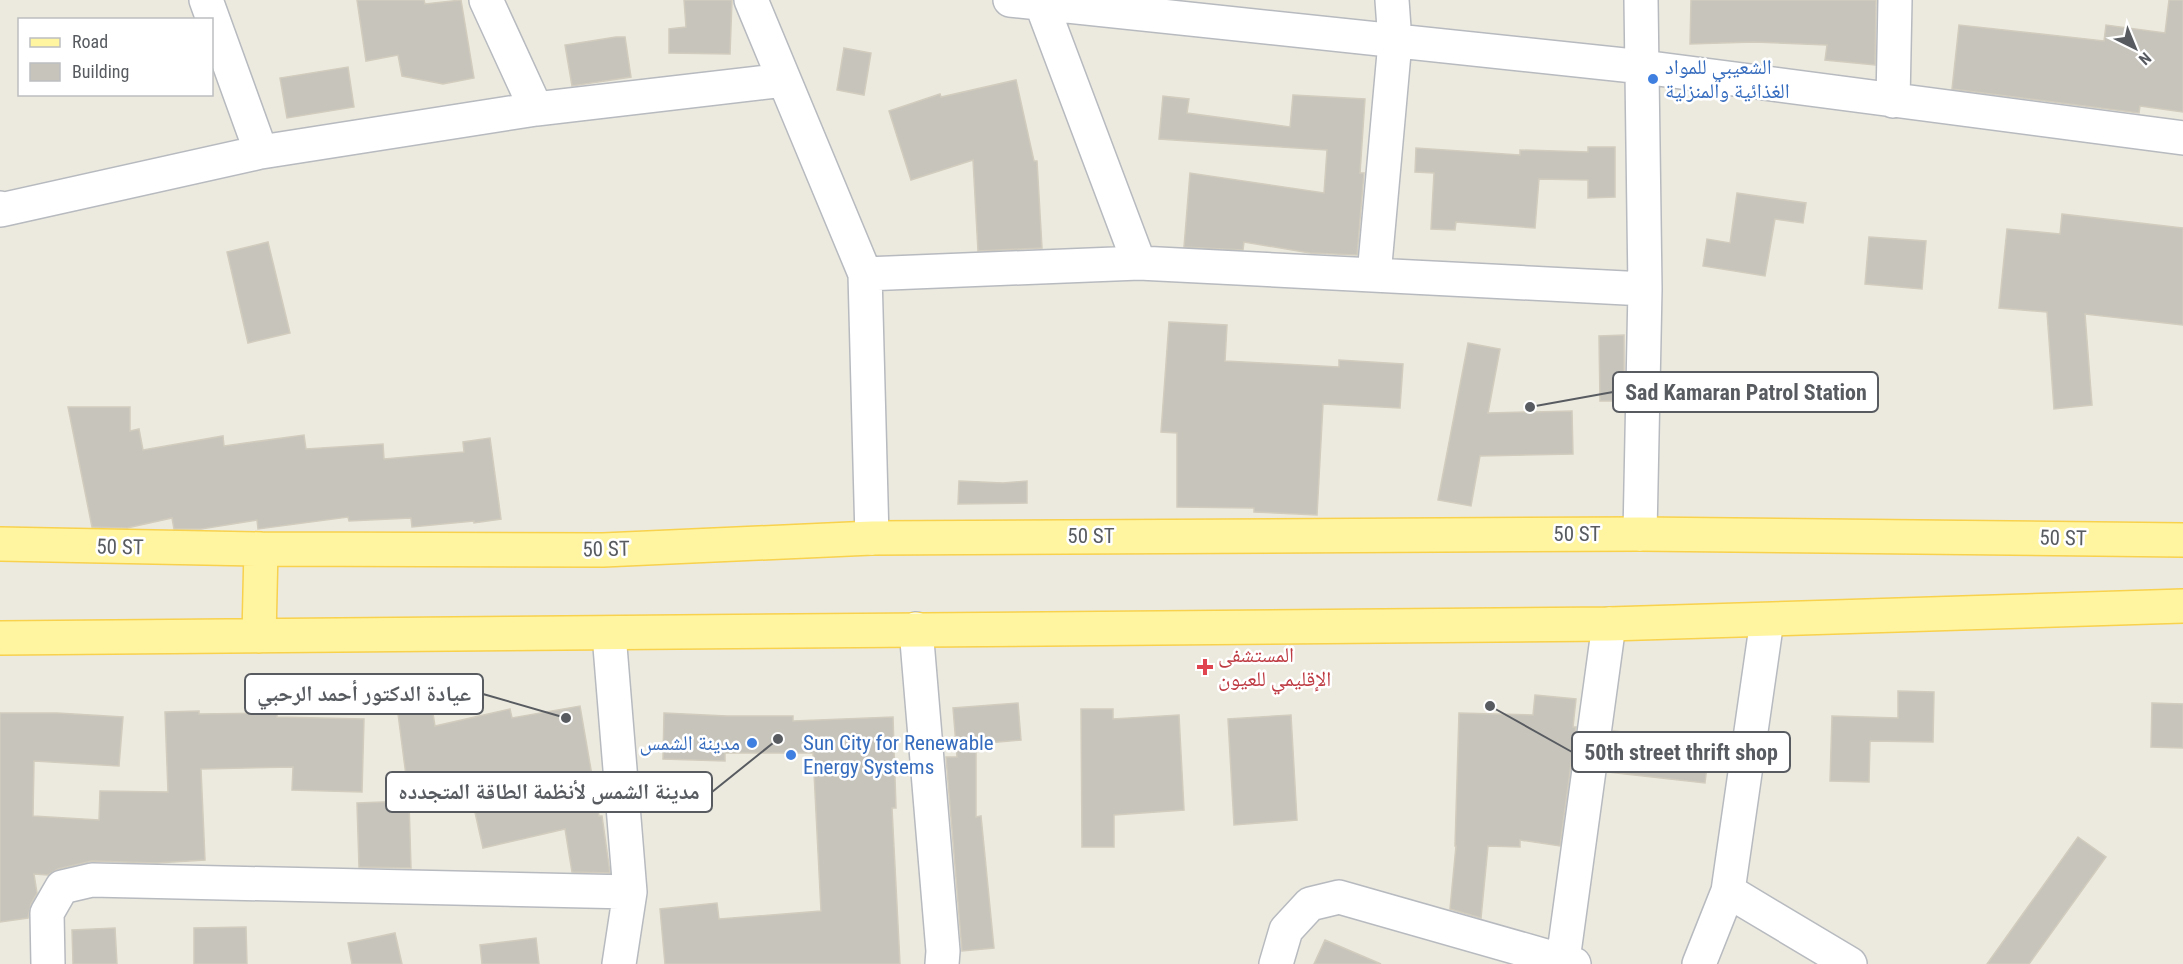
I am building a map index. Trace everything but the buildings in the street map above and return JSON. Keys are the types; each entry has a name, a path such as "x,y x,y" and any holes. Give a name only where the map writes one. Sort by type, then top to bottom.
{"main road":[{"name":"50 ST","path":"0,544 261,549 603,550 872,538 1640,534 2183,540"},
{"path":"260,636 261,549"},
{"path":"0,638 1609,624 2183,606"}],"street":[{"path":"206,0 213,18"},
{"path":"486,0 536,109"},
{"path":"751,0 865,274 872,538"},
{"path":"1374,275 1395,42 1392,0"},
{"path":"1640,534 1645,289 1641,0"},
{"path":"1893,101 1895,0"},
{"path":"1139,263 1030,1 1643,67 2183,138"},
{"path":"213,19 261,152"},
{"path":"0,208 1,210 261,152 536,109 784,80"},
{"path":"865,274 1139,263 1645,289"},
{"path":"1699,964 1728,891 1767,620"},
{"path":"1276,964 1286,930 1310,904 1339,897 1569,962 1609,624"},
{"path":"916,629 942,939 942,964"},
{"path":"609,633 630,892 619,964"},
{"path":"48,964 47,913 62,887 92,880 630,892"},
{"path":"1728,891 1850,964"}],"place":[{"name":"الشعيبي للمواد الغذائية والمنزلية","path":"1653,79"},
{"name":"Sad Kamaran Patrol Station","path":"1530,407"},
{"name":"المستشفى الإقليمي للعيون","path":"1205,667"},
{"name":"50th street thrift shop","path":"1490,706"},
{"name":"عيادة الدكتور أحمد الرحبي","path":"566,718"},
{"name":"مدينة الشمس لأنظمة الطاقة المتجدده","path":"778,739"},
{"name":"مدينة الشمس","path":"752,743"},
{"name":"Sun City for Renewable Energy Systems","path":"791,755"}]}
